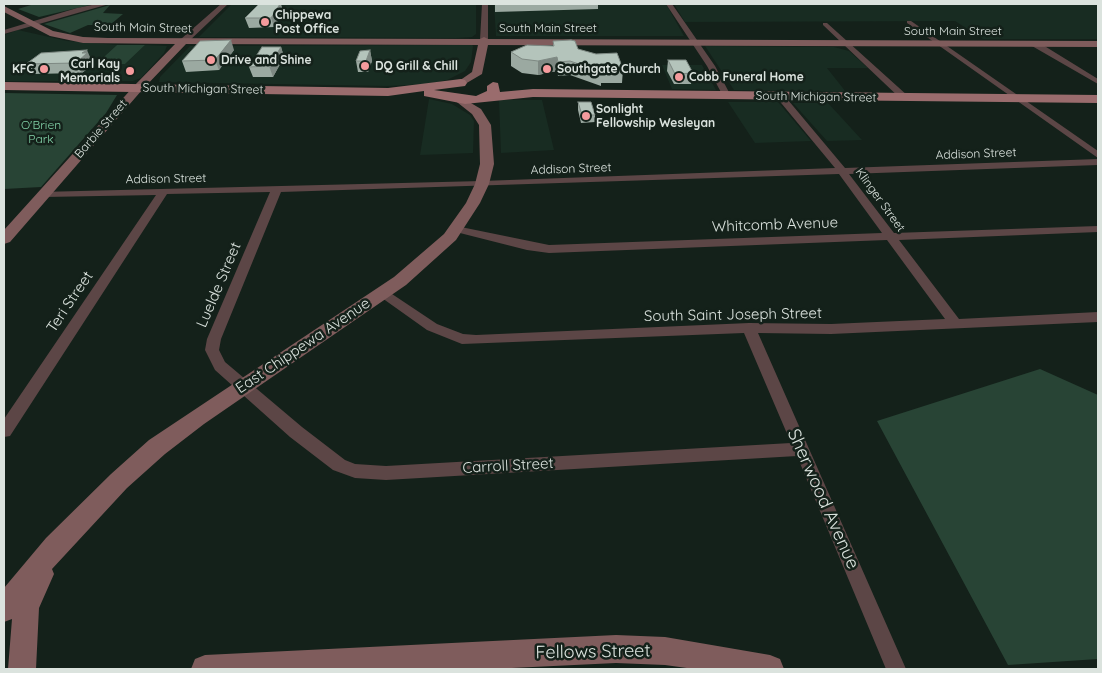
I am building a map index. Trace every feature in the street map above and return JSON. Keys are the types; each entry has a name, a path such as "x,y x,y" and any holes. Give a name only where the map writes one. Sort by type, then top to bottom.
{"main road":[{"name":"South Michigan Street","path":"402,91 478,81 489,91"},
{"path":"456,98 449,91 463,82"},
{"name":"South Michigan Street","path":"4,86 402,91 456,98 489,91 727,96 1098,99"}],"street":[{"path":"4,32 106,4"},
{"name":"Barbie Street","path":"4,239 138,88 184,41 225,4"},
{"path":"463,82 477,74 482,59 484,4"},
{"path":"669,4 711,66 727,96"},
{"name":"South Main Street","path":"4,9 50,33 83,40 528,40 1098,44"},
{"path":"910,22 1098,156"},
{"path":"825,24 905,98"},
{"path":"482,59 500,47 528,40"},
{"path":"1035,44 1098,82"},
{"path":"456,98 477,112 489,91 487,64 482,59"},
{"name":"Klinger Street","path":"780,96 842,171 955,322"},
{"name":"East Chippewa Avenue","path":"4,609 55,546 146,456 177,432 420,265 456,229 470,208 482,184 487,164 485,125 477,112"},
{"name":"Addison Street","path":"44,194 482,184 1098,162"},
{"name":"Luelde Street","path":"243,386 215,358 212,350 214,339 277,189"},
{"name":"Teri Street","path":"4,431 163,192"},
{"name":"Whitcomb Avenue","path":"456,229 527,246 549,248 1098,228"},
{"name":"South Saint Joseph Street","path":"381,293 440,330 462,339 476,340 749,328 830,329 1098,316"},
{"name":"Sherwood Avenue","path":"749,328 896,669"},
{"name":"Carroll Street","path":"243,386 325,456 339,465 355,471 372,473 802,449"},
{"name":"East Chippewa Avenue","path":"22,669 26,608 34,587 55,546"},
{"name":"Fellows Street","path":"205,669 492,662 636,650 720,659 770,669"}],"shaded area":[{"path":"232,4 476,4 476,34 472,37 456,38 199,37"},
{"path":"494,4 666,4 684,36 496,36"},
{"path":"674,4 1098,4 1098,39 983,39 955,21 685,22"},
{"path":"18,30 67,41 117,45 97,63 125,64 145,45 167,46 164,53 141,78 133,81 4,81 4,35"},
{"path":"190,46 473,46 471,62 465,71 447,80 429,84 387,86 159,82 160,77"},
{"path":"705,46 834,47 849,51 868,68 827,68 846,92 734,90"},
{"path":"662,65 702,65 716,90 672,89"},
{"path":"429,99 452,104 470,115 474,121 473,153 420,155"},
{"path":"499,100 542,100 554,150 501,153"},
{"path":"728,102 778,102 811,141 755,143"},
{"path":"793,103 828,103 862,140 827,141"}],"green space":[{"path":"90,4 39,17 18,9 31,5"},
{"path":"110,5 103,13 123,14 110,25 88,25 70,33 44,24"},
{"path":"117,45 145,45 125,64 96,64"},
{"name":"O'Brien Park","path":"4,93 117,95 106,113 41,187 4,189"},
{"path":"1040,369 1098,395 1098,659 1008,665 877,421"}],"building":[{"path":"259,4 280,4 271,18 245,18"},
{"path":"231,40 215,60 182,61 200,41"},
{"path":"553,41 575,41 578,49 596,54 617,53 623,69 601,69 602,72 570,61 558,62 557,57 538,61 522,59 511,52 527,45 554,46"},
{"path":"262,47 281,47 269,66 249,67"},
{"path":"87,50 82,53 87,53 76,63 26,64 41,53"},
{"path":"370,50 366,61 356,61 360,51"},
{"path":"668,60 686,60 693,73 675,74"},
{"path":"578,102 591,102 595,115 582,115"}],"place":[{"name":"Chippewa Post Office","path":"265,22"},
{"name":"Drive and Shine","path":"211,60"},
{"name":"DQ Grill & Chill","path":"365,66"},
{"name":"KFC","path":"44,69"},
{"name":"Southgate Church","path":"547,69"},
{"name":"Carl Kay Memorials","path":"130,71"},
{"name":"Cobb Funeral Home","path":"679,77"},
{"name":"Sonlight Fellowship Wesleyan","path":"586,116"}]}
